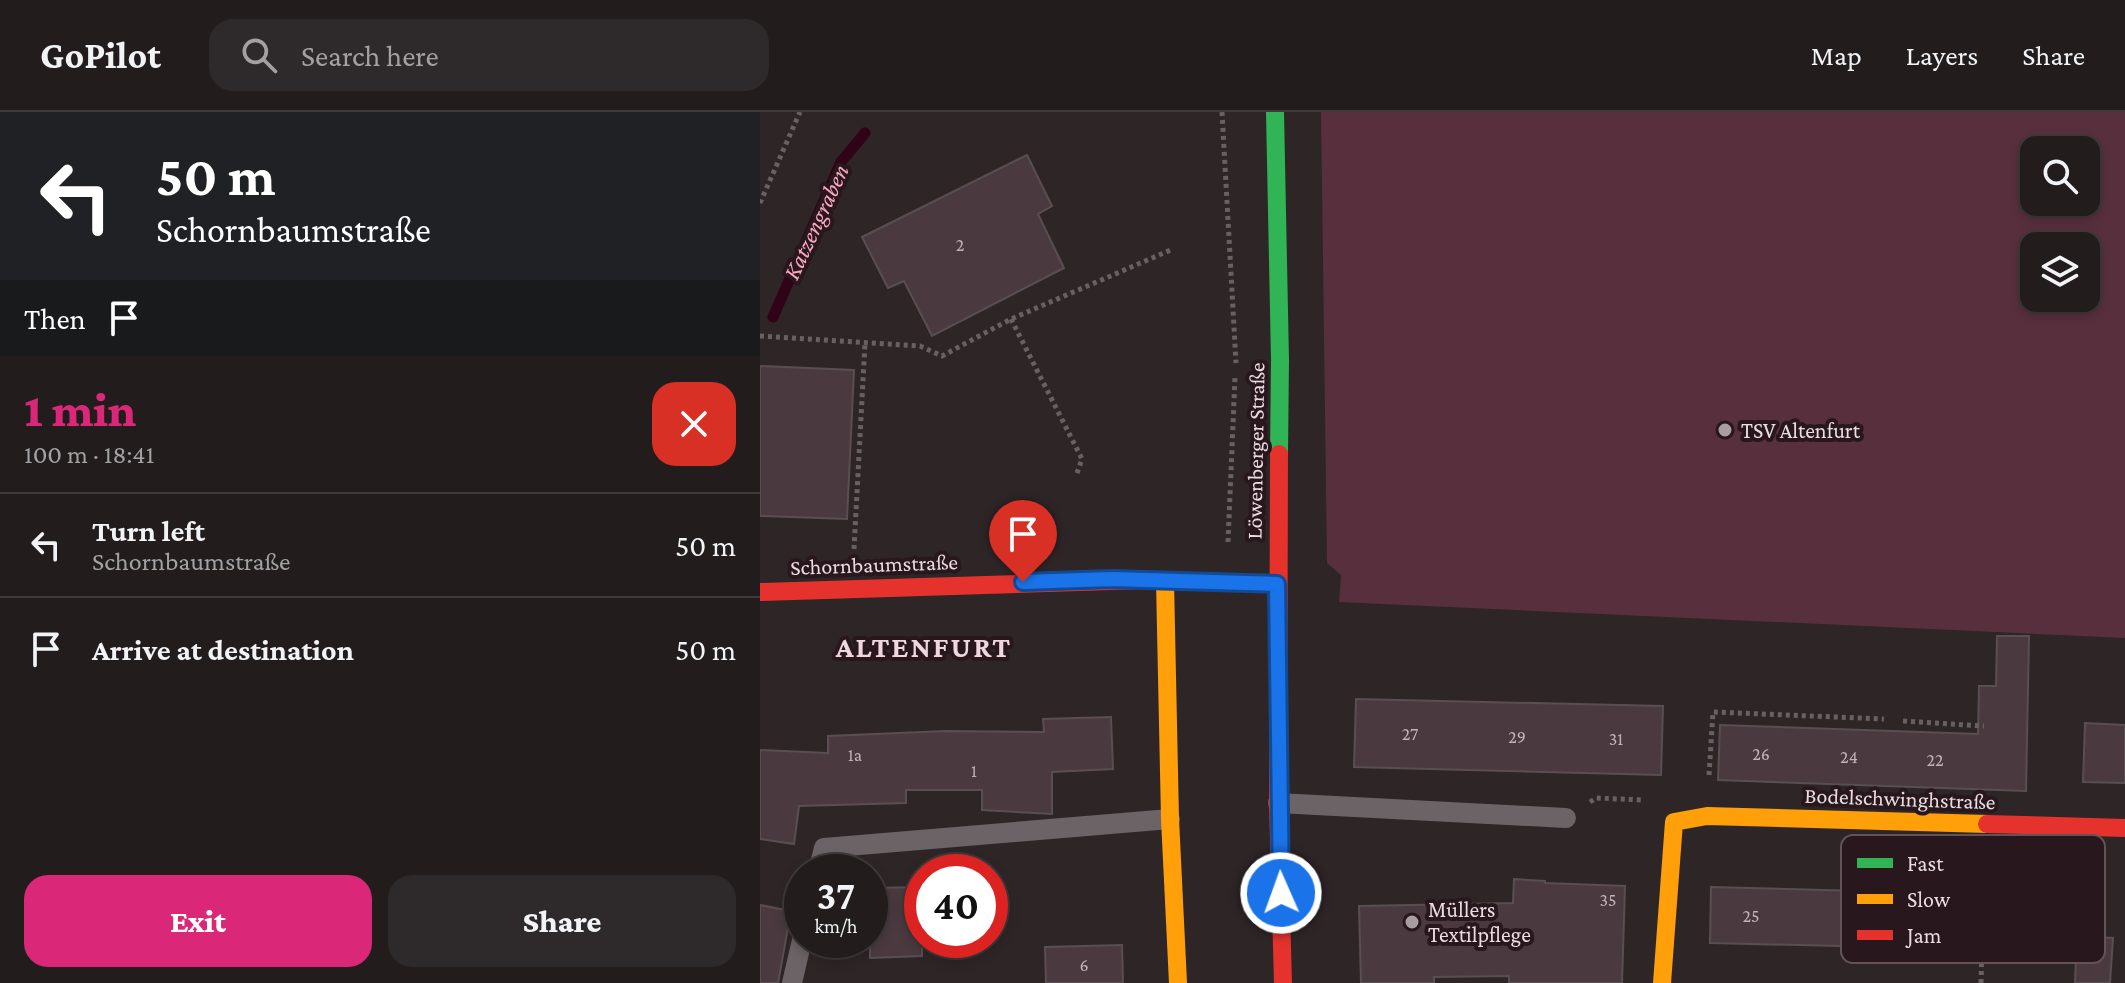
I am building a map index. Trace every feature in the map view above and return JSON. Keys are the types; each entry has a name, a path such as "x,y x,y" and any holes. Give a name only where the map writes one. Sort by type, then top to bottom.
{"street":[{"name":"Löwenberger Straße","path":"1275,112 1280,360 1278,803 1283,983"},
{"name":"Schornbaumstraße","path":"760,592 1112,579 1277,584"},
{"path":"1165,581 1170,819 1178,983"},
{"name":"Bodelschwinghstraße","path":"1674,822 1707,816 2125,828"},
{"path":"1662,983 1674,822"}],"lane":[{"path":"1278,803 1566,818"},
{"path":"822,854 824,848 1170,819"},
{"path":"792,983 798,958"}],"path":[{"path":"760,203 800,112"},
{"path":"1222,112 1236,366 1227,582"},
{"path":"760,336 920,346 942,356 1011,319 1173,249"},
{"path":"1011,319 1082,459 1076,476"},
{"path":"855,590 853,565 865,343"},
{"path":"1707,816 1713,712 1884,719"},
{"path":"1903,721 1984,726"},
{"path":"1566,818 1596,798 1633,799 1645,800 1674,822"},
{"path":"1985,824 1985,835"},
{"path":"1981,983 1982,963"}],"shaded area":[{"name":"TSV Altenfurt","path":"1321,112 2125,112 2125,638 1339,602 1341,575 1327,563"}],"building":[{"path":"1027,155 1052,206 1038,214 1064,268 932,336 904,281 888,288 862,237"},
{"path":"760,366 854,370 847,519 760,516"},
{"path":"1997,636 2029,636 2026,791 1718,780 1720,725 1978,734 1979,686 1996,686"},
{"path":"1356,699 1663,706 1661,775 1354,767"},
{"path":"1111,717 1113,769 1052,772 1052,814 982,810 982,790 906,790 906,803 799,806 794,844 760,839 760,750 828,753 828,736 946,731 1044,732 1043,719"},
{"path":"2085,723 2125,725 2125,783 2083,782"},
{"path":"1514,879 1625,886 1622,983 1509,983 1509,976 1434,977 1434,983 1361,983 1359,906 1513,903"},
{"path":"904,887 904,957 888,957 888,888"},
{"path":"1711,887 1841,890 1841,946 1710,943"},
{"path":"760,905 784,910 784,950 778,983 760,983"},
{"path":"2105,938 2113,938 2110,983 2075,983 2076,963 2105,963"},
{"path":"1122,945 1123,983 1046,983 1045,947"}],"waterway":[{"name":"Katzengraben","path":"773,317 841,162 865,133"}],"traffic: fast":[{"path":"1275,112 1279,454"}],"traffic: slow":[{"path":"1143,580 1277,584"},
{"path":"1165,581 1170,819 1178,983"},
{"path":"1662,983 1674,822 1707,816 1987,824"}],"traffic: jam":[{"path":"1279,454 1278,803 1283,983"},
{"path":"760,592 1143,580"},
{"path":"1987,824 2125,828"}],"place":[{"name":"TSV Altenfurt","path":"1725,430"},
{"name":"Müllers Textilpflege","path":"1412,922"}],"district":[{"name":"ALTENFURT","path":"924,647"}],"route":[{"path":"1023,582 1112,579 1277,584 1281,893"}]}
